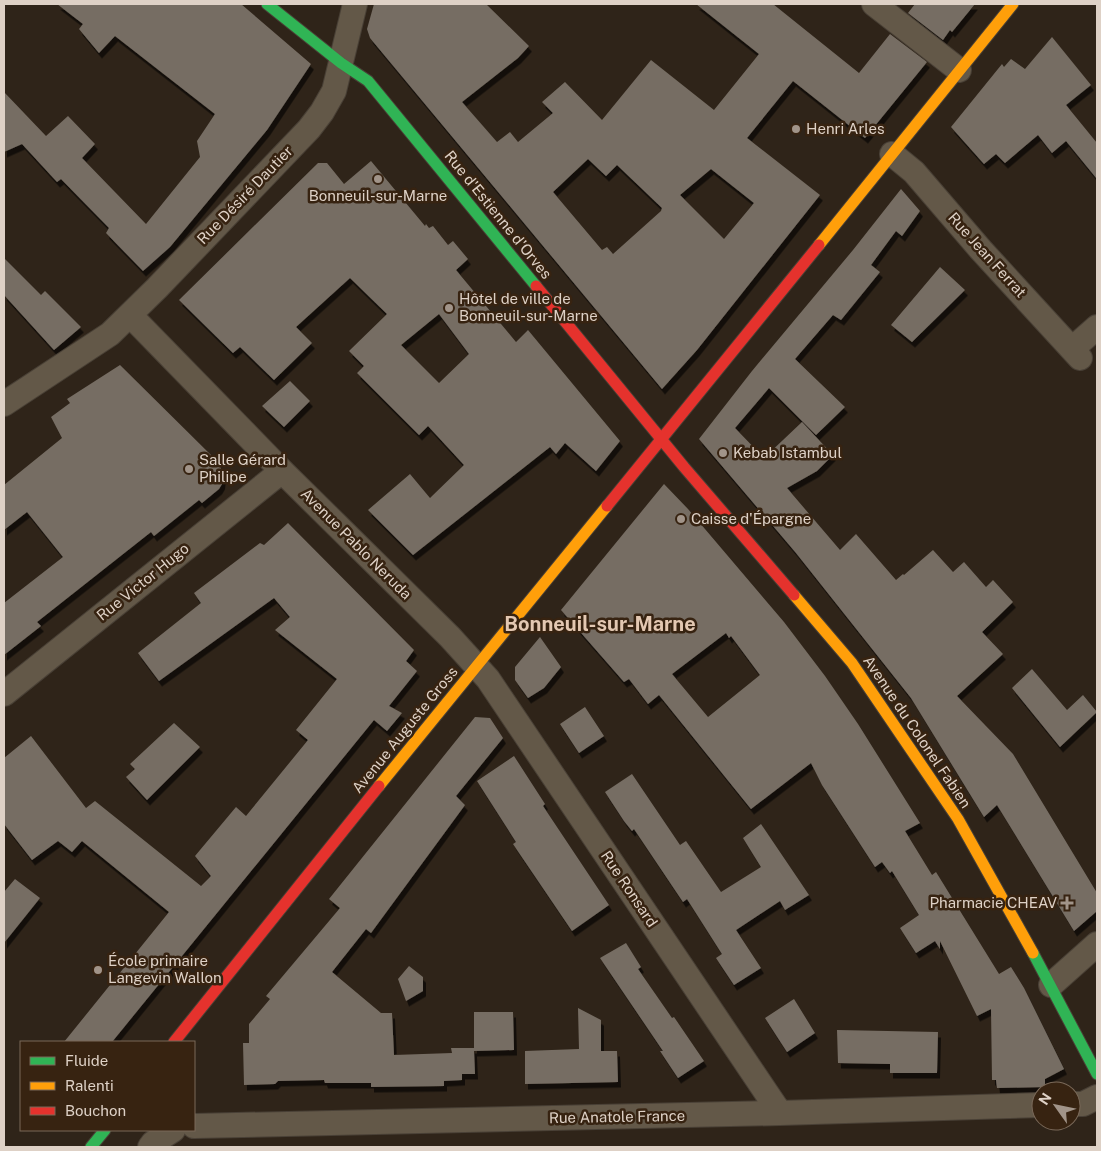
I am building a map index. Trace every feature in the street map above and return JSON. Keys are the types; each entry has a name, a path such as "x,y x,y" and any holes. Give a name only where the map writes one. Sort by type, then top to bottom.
{"street":[{"name":"Rue d'Estienne d'Orves","path":"267,4 341,63 368,81 662,440"},
{"name":"Rue Désiré Dautier","path":"4,404 110,334 309,129 322,112 334,91 355,4"},
{"path":"874,4 959,70"},
{"name":"Avenue Auguste Gross","path":"175,1041 476,666 662,440 1012,4"},
{"name":"Rue Jean Ferrat","path":"892,154 914,172 981,250 1076,354 1097,327"},
{"name":"Avenue Pablo Neruda","path":"130,315 282,471 450,637 476,666"},
{"name":"Avenue du Colonel Fabien","path":"662,440 852,663 958,820 1051,985 1097,1074"},
{"name":"Rue Victor Hugo","path":"4,694 282,471"},
{"name":"Rue Ronsard","path":"476,666 495,689 780,1113"},
{"path":"1051,985 1097,944"},
{"path":"1081,1104 1097,1097"},
{"name":"Rue Anatole France","path":"195,1126 1031,1105"},
{"path":"91,1147 104,1131"},
{"path":"150,1147 171,1131"}],"building":[{"path":"57,4 241,4 311,64 267,130 170,247 143,271 106,233 109,228 61,179 57,182 22,144 4,152 4,92 46,136 68,116 95,144 82,158 146,224 200,157 197,141 215,114 115,36 99,53 79,29 83,24"},
{"path":"374,4 486,4 529,46 518,58 462,102 497,142 510,132 518,142 553,113 542,102 565,82 602,120 651,60 714,110 759,54 696,4 773,4 859,73 890,34 927,62 865,138 793,81 747,138 820,195 697,350 662,389 370,38 367,29","holes":["588,159 606,176 617,165 662,208 661,211 613,254 607,247 602,250 553,192","711,169 754,203 724,239 680,195"]},
{"path":"915,4 975,4 943,40 908,13"},
{"path":"1052,37 1091,85 1066,105 1097,143 1097,179 1066,141 1052,153 1038,135 1005,163 996,154 984,164 951,127 1002,64 1004,67 1011,59 1025,69"},
{"path":"371,161 425,226 426,224 429,228 433,226 448,245 453,241 468,259 456,270 516,342 528,330 620,441 596,471 565,443 556,454 550,447 413,555 368,510 410,474 430,498 464,465 428,426 419,435 357,373 364,366 349,351 387,314 350,278 296,327 312,343 274,380 240,347 233,353 179,300 318,163 327,163 344,184","holes":["439,314 469,354 439,383 401,345"]},
{"path":"901,189 920,211 902,236 896,231 871,265 880,272 841,320 833,315 795,359 845,407 816,435 769,388 735,428 764,458 802,422 833,455 817,471 787,488 840,550 856,534 896,580 933,550 953,572 964,562 986,587 993,580 1013,602 982,632 1003,654 957,696 1013,754 1097,893 1097,911 1074,931 997,805 984,817 911,698 796,553 699,439 752,371 853,250"},
{"path":"4,258 41,295 45,291 81,327 54,350 4,295"},
{"path":"940,267 965,290 912,342 891,325"},
{"path":"120,365 214,458 220,466 223,475 222,484 219,489 202,503 199,500 154,536 151,532 37,622 41,626 4,655 4,603 63,557 27,512 4,530 4,485 62,438 51,417 70,403 67,399"},
{"path":"290,381 310,401 284,427 262,406"},
{"path":"664,484 688,509 784,622 858,724 920,823 905,831 932,875 936,872 999,974 1011,967 1024,988 1064,1069 1045,1079 1045,1081 1031,1081 1031,1087 997,1088 996,1080 992,1080 991,1009 977,1016 940,941 940,949 935,941 916,953 900,928 919,915 892,871 890,873 882,862 875,867 822,785 811,763 751,809 659,695 648,704 629,679 624,682 561,610","holes":["726,633 729,638 731,636 760,675 708,717 672,674"]},
{"path":"288,523 414,650 406,661 417,671 389,706 402,713 387,731 374,720 113,1041 65,1041 169,912 82,841 72,852 58,841 32,860 4,824 4,758 31,736 86,808 95,801 201,886 211,876 195,856 236,807 246,816 308,740 296,730 337,679 275,630 290,617 274,598 159,681 138,653 201,603 194,593 260,543 264,545"},
{"path":"540,637 561,667 544,688 528,698 515,680 515,667"},
{"path":"1032,669 1067,710 1083,695 1097,712 1060,747 1012,688"},
{"path":"585,707 604,736 579,753 560,724"},
{"path":"475,717 490,718 503,738 456,796 465,805 371,933 366,929 332,972 381,1013 392,1013 394,1055 452,1053 451,1048 474,1048 474,1012 513,1012 514,1050 474,1051 475,1074 462,1074 462,1080 444,1081 444,1086 371,1087 371,1083 325,1083 324,1080 278,1081 275,1084 244,1085 243,1043 249,1043 249,1024 270,999 266,996 340,908 329,899"},
{"path":"174,723 200,747 147,800 126,777 135,769 130,764"},
{"path":"514,756 545,804 543,806 609,905 572,931 513,844 516,842 477,781"},
{"path":"632,774 680,845 686,841 721,892 761,867 743,838 761,824 809,895 785,910 780,901 736,930 761,968 734,985 716,958 722,954 687,899 683,902 634,829 632,831 624,821 605,792"},
{"path":"15,879 40,898 4,943 4,892"},
{"path":"626,943 641,967 638,969 704,1061 678,1078 660,1051 663,1051 600,958"},
{"path":"409,966 423,977 423,991 406,1001 398,979"},
{"path":"794,999 815,1033 787,1052 765,1018"},
{"path":"578,1008 601,1020 601,1051 617,1051 618,1082 525,1084 525,1051 579,1049"},
{"path":"837,1030 938,1032 937,1073 890,1073 890,1064 838,1063"}],"traffic: fast":[{"path":"267,4 341,63 368,81 536,286"},
{"path":"1033,953 1097,1074"},
{"path":"91,1147 104,1131"}],"traffic: slow":[{"path":"819,245 1013,4"},
{"path":"379,786 607,506"},
{"path":"794,595 852,663 958,819 1033,953"}],"traffic: jam":[{"path":"607,506 819,245"},
{"path":"536,286 684,467 794,595"},
{"path":"175,1041 379,786"}],"place":[{"name":"Henri Arles","path":"796,129"},
{"name":"Bonneuil-sur-Marne","path":"378,179"},
{"name":"Hôtel de ville de Bonneuil-sur-Marne","path":"449,308"},
{"name":"Kebab Istambul","path":"723,453"},
{"name":"Salle Gérard Philipe","path":"189,469"},
{"name":"Caisse d'Épargne","path":"681,519"},
{"name":"Pharmacie CHEAV","path":"1067,903"},
{"name":"École primaire Langevin Wallon","path":"98,970"}],"district":[{"name":"Bonneuil-sur-Marne","path":"600,624"}]}
